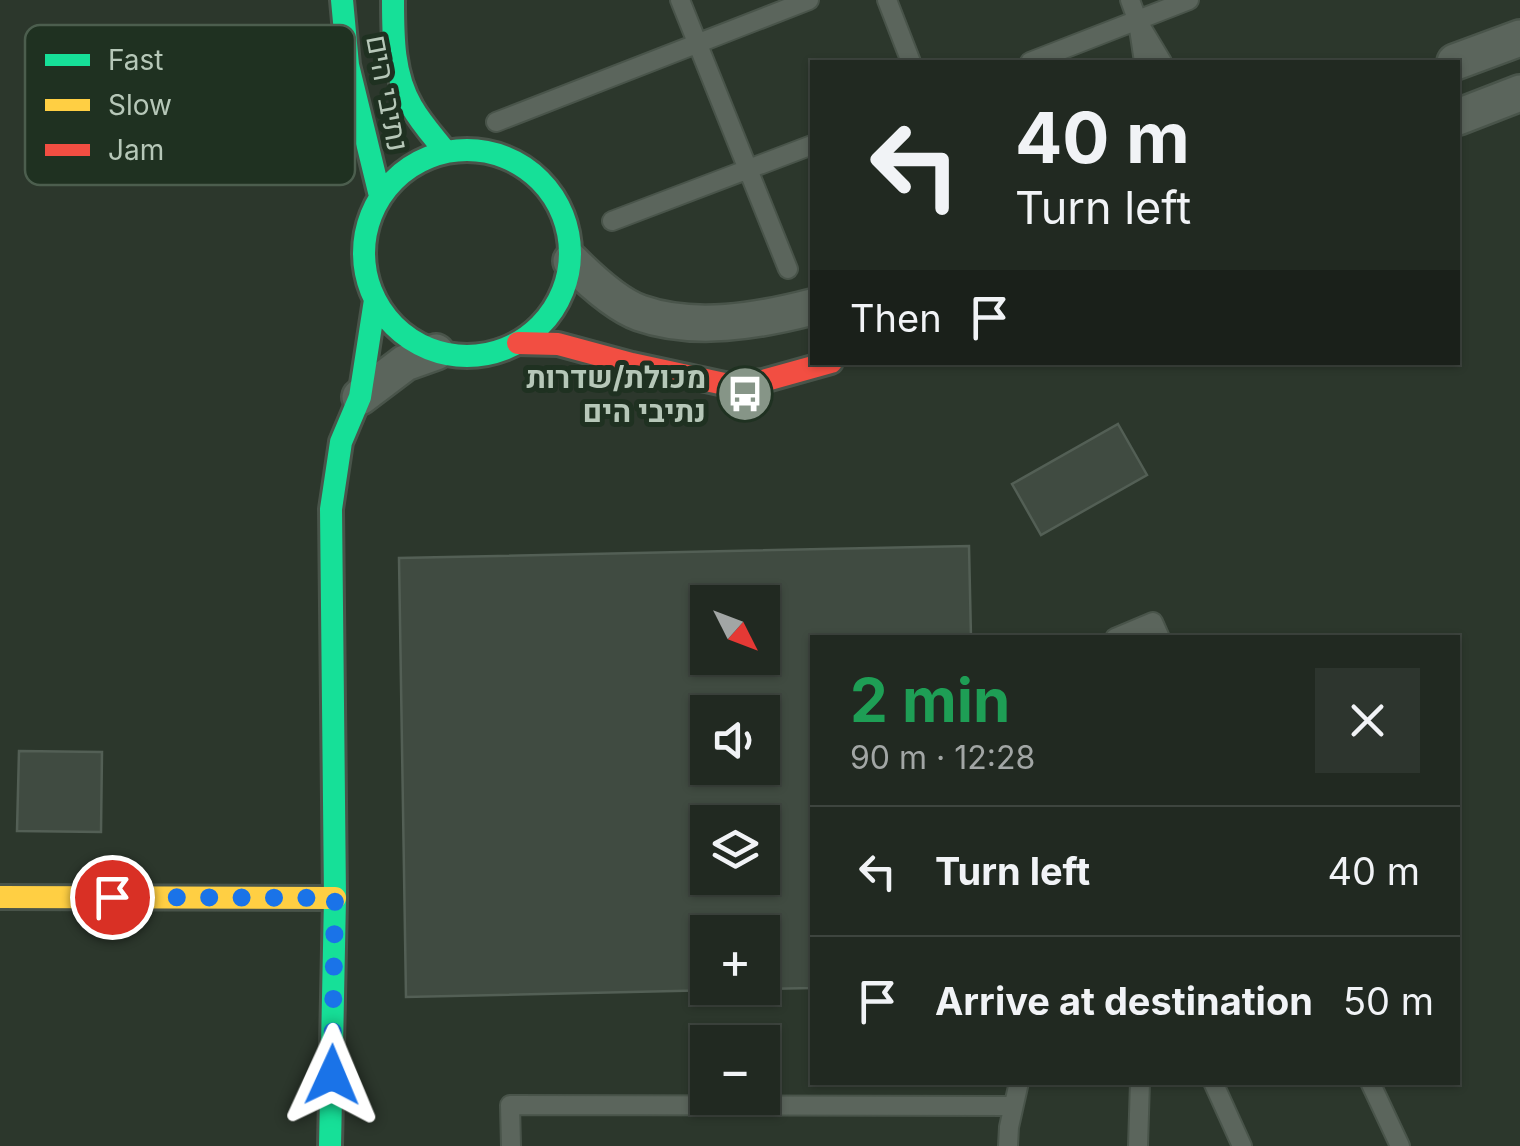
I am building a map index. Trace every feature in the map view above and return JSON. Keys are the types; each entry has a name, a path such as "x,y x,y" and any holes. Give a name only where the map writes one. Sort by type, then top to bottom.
{"street":[{"name":"נתיבי הים","path":"342,0 344,25"},
{"name":"נתיבי הים","path":"393,0 399,78 410,104 445,151"},
{"path":"1460,60 1520,38"},
{"name":"נתיבי הים","path":"355,93 380,196"},
{"path":"1460,116 1520,93"},
{"path":"477,149 508,157 536,174 557,198 569,229 571,261 566,286 555,308 518,343 492,354 464,357 436,352 411,340 390,323 375,300 366,275 368,221 380,196 397,176 420,160 445,151 477,149"},
{"path":"571,261 593,283 637,312 683,322 755,320 810,308"},
{"path":"330,1146 335,898 331,509 341,442 360,396 375,300"},
{"path":"518,343 558,344 729,385 763,381 820,365"},
{"path":"360,396 405,364 436,352"},
{"path":"0,897 335,898"}],"lane":[{"path":"680,0 788,270"},
{"path":"496,122 809,0"},
{"path":"887,0 910,60"},
{"path":"1130,0 1161,60"},
{"path":"1035,60 1189,0"},
{"path":"1138,22 1144,60"},
{"path":"612,220 810,147"},
{"path":"1122,635 1153,622 1159,635"},
{"path":"1008,1146 1018,1085"},
{"path":"1138,1146 1140,1085"},
{"path":"1215,1085 1242,1146"},
{"path":"1371,1085 1400,1146"},
{"path":"511,1146 510,1104 1013,1106"}],"building":[{"path":"1118,424 1147,475 1041,535 1012,484"},
{"path":"969,546 971,635 810,635 810,988 780,989 780,915 690,915 690,991 406,997 399,558"},
{"path":"19,751 102,752 101,832 17,831"}],"traffic: fast":[{"path":"342,0 344,25"},
{"path":"393,0 394,42 401,82 416,113 445,151"},
{"path":"355,94 380,196"},
{"path":"467,150 507,157 540,180 563,213 570,253 563,293 540,326 507,349 467,356 427,349 394,326 371,293 364,253 371,213 394,180 427,157 467,150"},
{"path":"330,1146 335,898 331,509 341,442 360,397 375,300"}],"traffic: slow":[{"path":"0,897 335,898"}],"traffic: jam":[{"path":"518,343 558,344 729,385 763,381 820,365"}],"place":[{"name":"מכולת/שדרות נתיבי הים","path":"745,394"}],"route":[{"path":"112,897 335,898 332,1075"}]}
